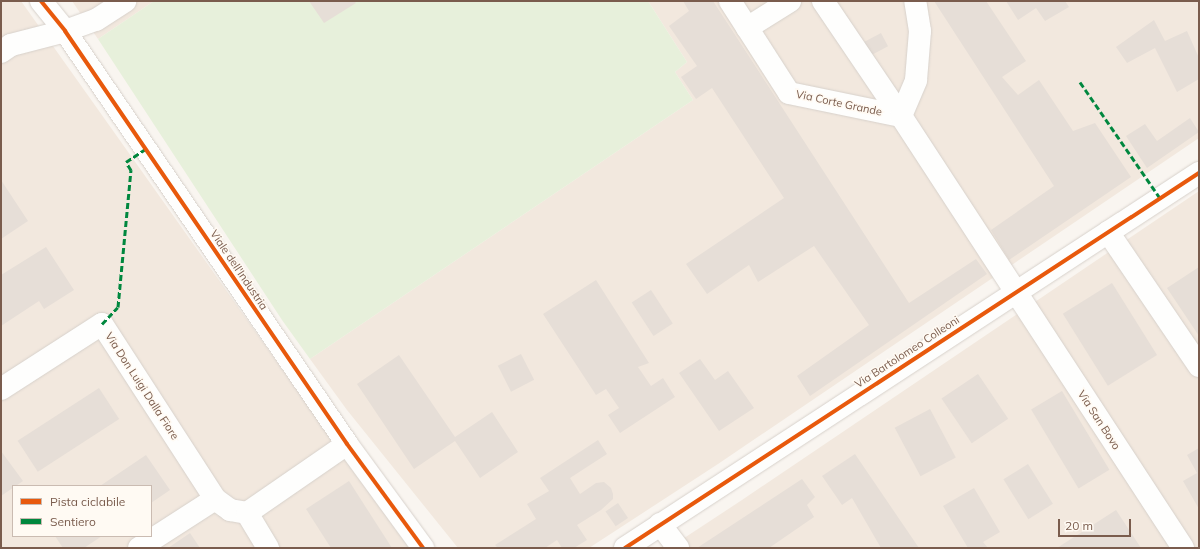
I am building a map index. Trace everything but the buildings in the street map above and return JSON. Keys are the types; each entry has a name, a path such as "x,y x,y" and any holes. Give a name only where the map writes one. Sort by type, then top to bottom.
{"street":[{"name":"Viale dell'Industria","path":"41,1 65,31 347,444 423,548"},
{"path":"1,52 11,45 65,31 96,20 125,1"},
{"name":"Via Corte Grande","path":"730,1 789,93 901,116"},
{"path":"747,28 790,1"},
{"name":"Via Corte Grande","path":"823,1 901,116 1016,292"},
{"path":"901,116 916,80 920,31 915,1"},
{"name":"Via Bartolomeo Colleoni","path":"625,548 1199,173"},
{"path":"1108,232 1199,366"},
{"name":"Via San Bovo","path":"1016,292 1183,548"},
{"name":"Via Don Luigi Dalla Fiore","path":"1,389 34,366 102,324 215,499 230,510 247,513"},
{"path":"268,548 247,513 347,444"},
{"path":"139,548 215,499"},
{"path":"660,524 678,548"}],"shaded area":[{"path":"1,1 21,1 409,548 1,548"},
{"path":"72,1 154,1 98,39"},
{"path":"648,1 1199,1 1199,138 718,464 589,548 458,548 347,410 310,359 693,100 675,72 687,62"},
{"path":"1199,191 1199,548 669,548 742,500"}],"green space":[{"path":"154,1 648,1 687,62 675,72 693,100 310,359 282,320 98,39"}],"marked path":[{"path":"1080,82 1160,198"},
{"path":"102,324 118,307 131,170 126,162 145,149"}],"cycle path":[{"path":"41,1 65,31 347,444 423,548"},
{"path":"625,548 1199,173"}]}
